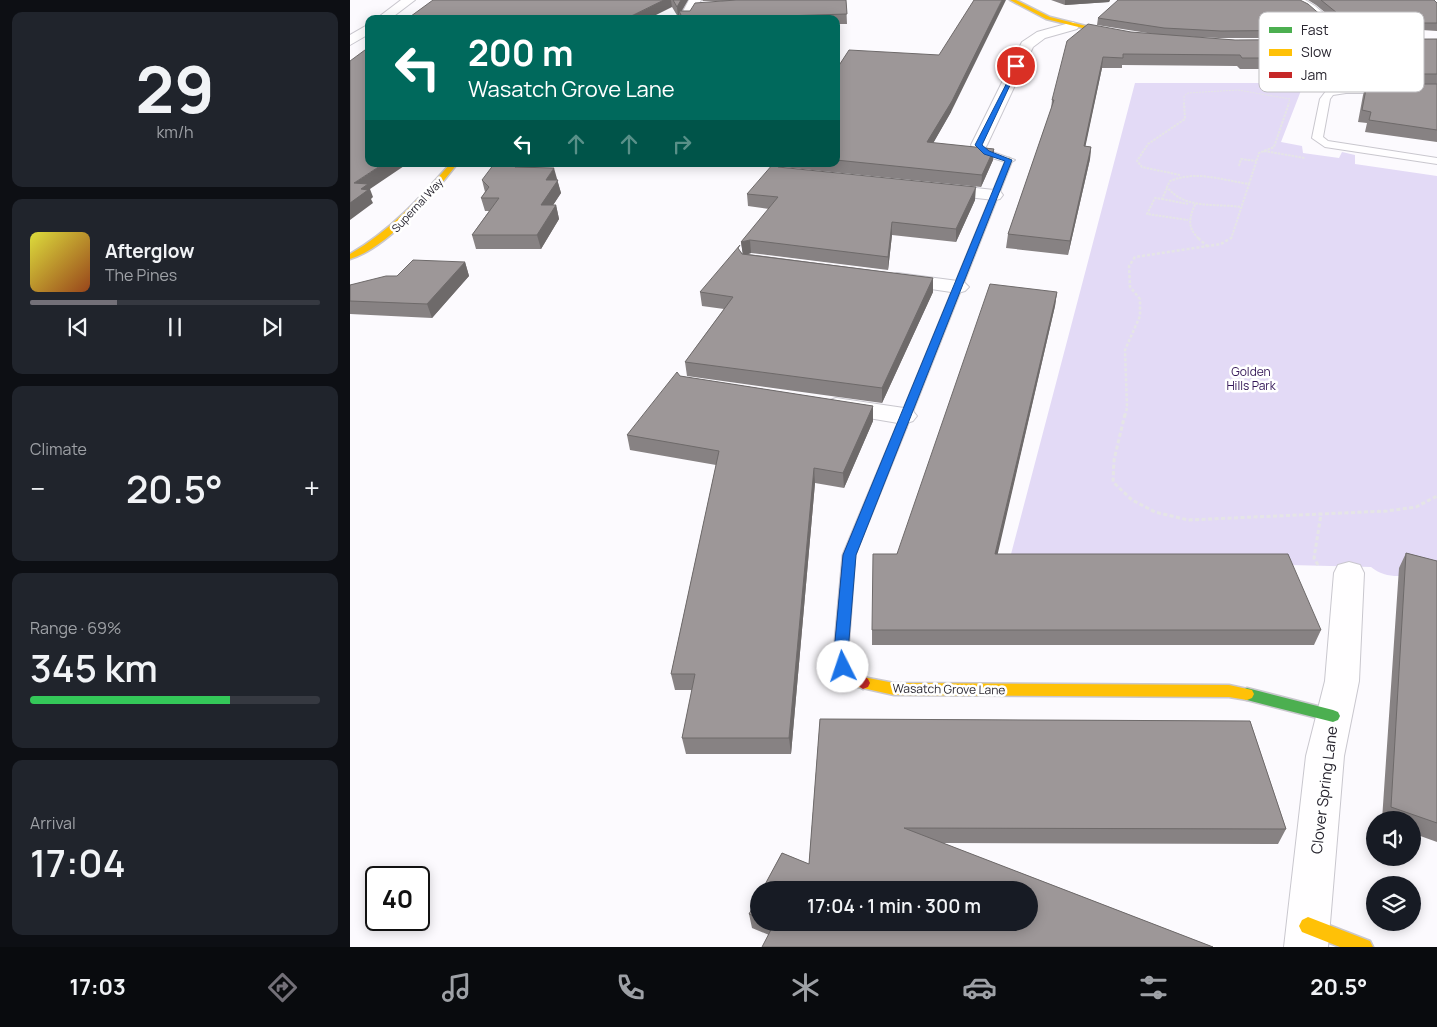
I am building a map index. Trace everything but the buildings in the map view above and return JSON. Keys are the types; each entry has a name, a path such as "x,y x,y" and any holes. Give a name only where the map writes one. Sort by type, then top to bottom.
{"street":[{"path":"388,15 409,0"},
{"path":"1012,0 1048,18 1073,26 1130,36"},
{"path":"1296,0 1316,12"},
{"path":"688,15 696,5"},
{"path":"979,145 1028,45 1041,35 1073,26"},
{"path":"350,40 365,31"},
{"name":"Wasatch Grove Lane","path":"1009,160 904,416 850,555 841,652 843,667 851,678 867,685 894,689 1228,692 1257,696 1333,716"},
{"name":"Supernal Way","path":"350,257 385,238 402,223 451,167"},
{"path":"918,187 994,195"},
{"path":"879,277 958,287"},
{"path":"817,403 904,416"},
{"name":"Clover Spring Lane","path":"1307,936 1325,756 1342,681 1334,570"},
{"path":"1307,936 1364,947"}],"lane":[{"path":"1424,90 1437,90"},
{"path":"1330,92 1325,99 1317,138 1326,144 1437,162"},
{"name":"Wasatch Grove Lane","path":"979,145 986,153 1009,160"}],"path":[{"path":"1248,184 1235,183 1214,175 1181,175 1142,167 1137,161 1148,144 1185,119 1184,96 1194,92 1238,90 1290,99 1274,147 1259,153 1231,239 1207,246 1135,257 1129,266 1130,287 1140,299 1140,316 1125,350 1127,408 1114,460 1114,482 1132,500 1155,512 1188,520 1321,514 1416,507 1437,496"},
{"path":"1239,166 1241,159 1256,161"},
{"path":"1162,199 1170,181 1181,175"},
{"path":"1167,187 1171,195 1195,205"},
{"path":"1188,220 1147,214 1155,198 1195,205 1241,207"},
{"path":"1195,205 1188,220 1189,229 1207,246"},
{"path":"1321,514 1314,558 1334,570"}],"green space":[{"name":"Golden Hills Park","path":"1135,83 1259,83 1259,92 1300,92 1281,142 1302,146 1303,153 1339,158 1342,152 1355,155 1355,164 1437,176 1437,569 1411,575 1394,576 1378,572 1371,567 1010,558"},
{"name":"Golden Hills Park","path":"1424,83 1437,83 1437,86 1424,86"}],"traffic: fast":[{"path":"1247,694 1333,716"}],"traffic: slow":[{"path":"1012,0 1048,18 1119,35"},
{"path":"901,428 1009,160"},
{"path":"350,257 366,248 394,227 419,203 451,167"},
{"path":"863,683 894,689 1229,691 1247,694"},
{"path":"1308,926 1364,947"}],"traffic: jam":[{"path":"863,683 847,671 841,652 849,555 901,428"}],"route":[{"path":"843,667 841,652 850,555 904,416 1009,160 986,153 979,145 1016,66"}]}
